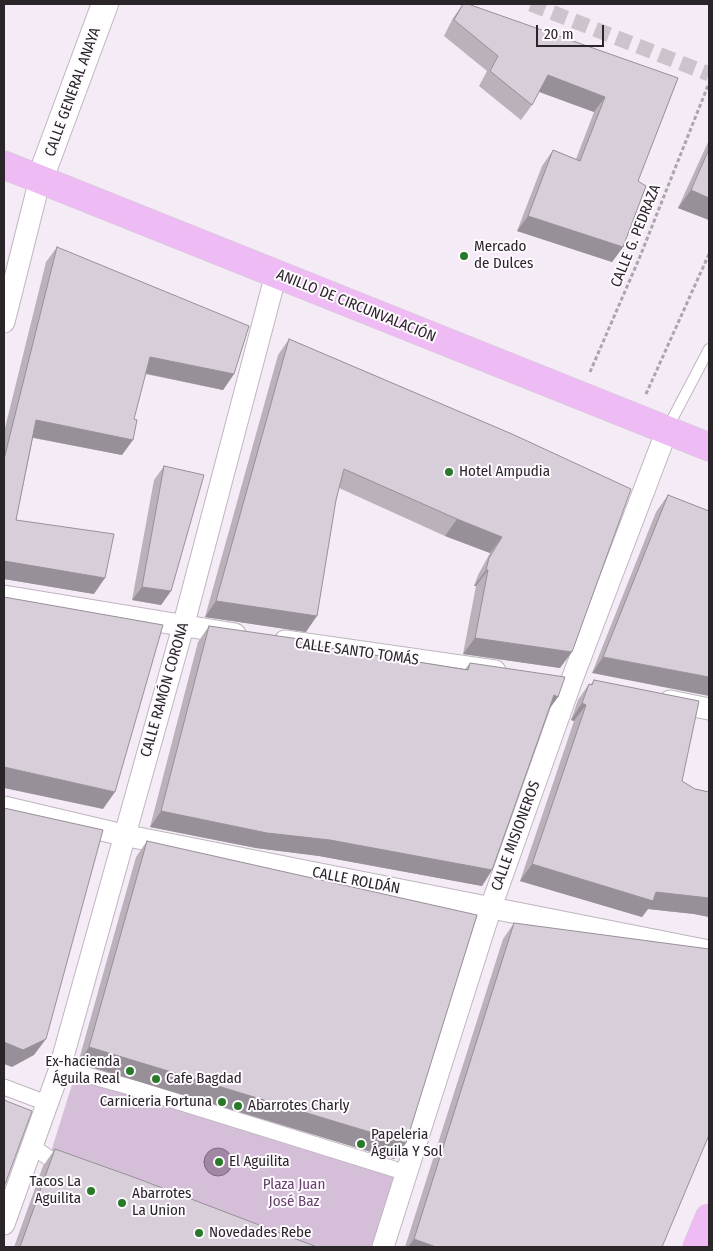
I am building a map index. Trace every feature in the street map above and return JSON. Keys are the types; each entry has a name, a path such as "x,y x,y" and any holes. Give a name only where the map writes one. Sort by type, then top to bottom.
{"main road":[{"name":"ANILLO DE CIRCUNVALACIÓN","path":"4,164 709,447"},
{"path":"697,1247 709,1218"}],"street":[{"name":"CALLE GENERAL ANAYA","path":"40,179 105,4"},
{"path":"4,322 40,179"},
{"name":"CALLE RAMÓN CORONA","path":"4,1224 59,1071 123,836 183,627 276,274"},
{"name":"CALLE MISIONEROS","path":"383,1247 491,907 571,682 667,430"},
{"name":"CALLE SANTO TOMÁS","path":"4,596 183,627 513,674"},
{"path":"654,698 709,709"},
{"name":"CALLE ROLDÁN","path":"4,807 123,836 709,950"},
{"path":"59,1071 76,1072 136,1089 407,1173"},
{"path":"4,1087 48,1104"},
{"path":"33,1147 50,1158 84,1170"}],"lane":[{"path":"667,430 709,349"}],"path":[{"name":"CALLE G. PEDRAZA","path":"579,395 640,259 709,83"},
{"path":"635,418 709,254"}],"green space":[{"name":"Plaza Juan José Baz","path":"76,1072 399,1170 372,1247 285,1247 49,1158"}],"shaded area":[{"path":"218,1148 228,1152 232,1162 228,1172 218,1176 208,1172 204,1162 208,1152"}],"building":[{"path":"463,4 468,4 678,78 638,181 646,186 623,247 528,216 553,150 580,161 605,97 548,75 532,105 490,71 498,56 454,20"},
{"path":"709,149 709,198 691,190"},
{"path":"57,247 249,326 234,374 150,357 134,419 137,420 133,440 36,420 16,520 114,534 105,578 4,561 4,459"},
{"path":"289,339 512,434 631,489 572,652 475,638 489,558 502,537 344,469 336,500 317,616 216,601"},
{"path":"164,466 204,475 171,591 142,587"},
{"path":"668,495 709,511 709,677 603,657"},
{"path":"4,597 163,625 115,792 4,767"},
{"path":"209,626 313,641 312,645 468,670 470,663 565,677 558,697 554,695 492,870 330,840 267,833 161,811"},
{"path":"594,680 699,701 682,781 695,789 709,792 709,898 656,892 653,901 532,864 586,705 582,703 589,684 592,685"},
{"path":"4,808 103,830 46,1039 23,1050 4,1042"},
{"path":"147,841 477,915 406,1143 89,1047"},
{"path":"514,923 709,949 709,1135 662,1247 436,1247 414,1239"},
{"path":"4,1100 32,1111 4,1187"},
{"path":"55,1149 136,1178 317,1247 20,1247"}],"tunnel":[{"path":"531,4 709,74"}],"place":[{"name":"Mercado de Dulces","path":"464,256"},
{"name":"Hotel Ampudia","path":"449,472"},
{"name":"Ex-hacienda Águila Real","path":"130,1071"},
{"name":"Cafe Bagdad","path":"156,1079"},
{"name":"Carniceria Fortuna","path":"222,1102"},
{"name":"Abarrotes Charly","path":"238,1106"},
{"name":"Papeleria Águila Y Sol","path":"361,1144"},
{"name":"El Aguilita","path":"219,1162"},
{"name":"Tacos La Aguilita","path":"91,1191"},
{"name":"Abarrotes La Union","path":"122,1203"},
{"name":"Novedades Rebe","path":"199,1233"}]}
